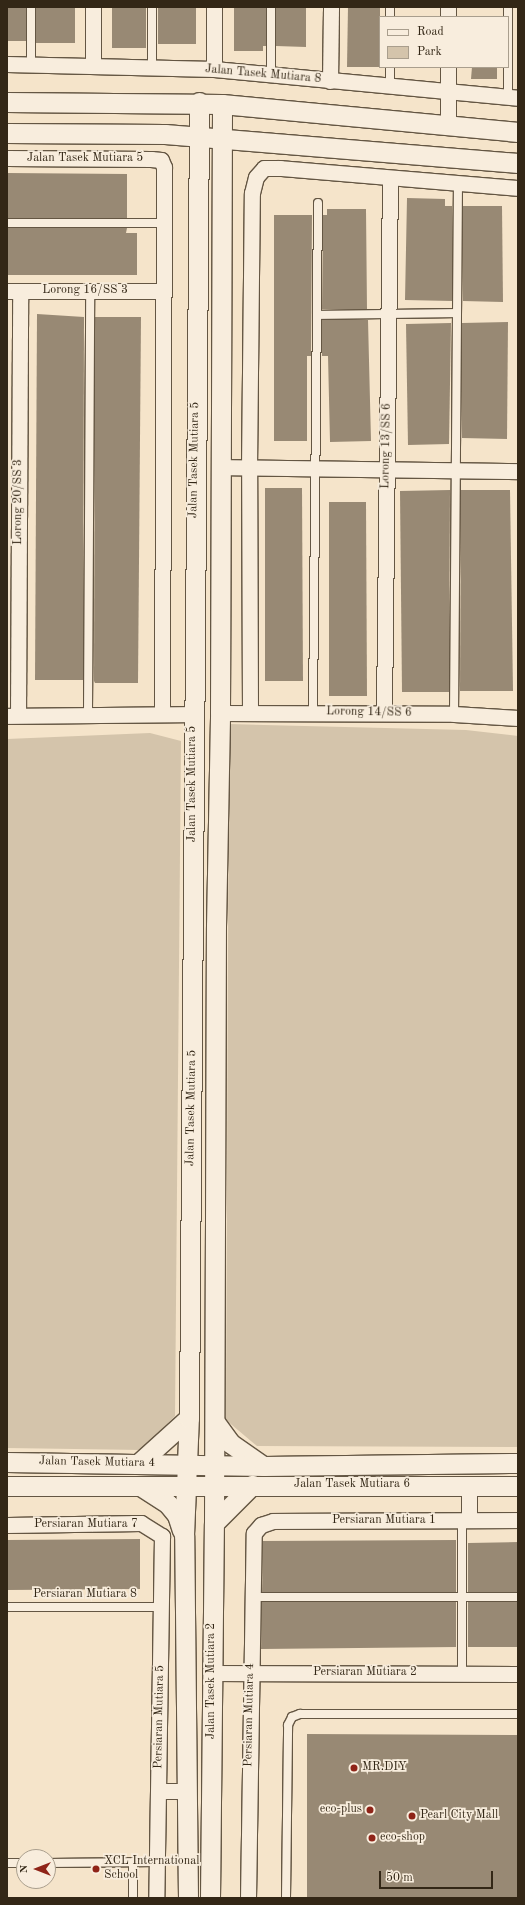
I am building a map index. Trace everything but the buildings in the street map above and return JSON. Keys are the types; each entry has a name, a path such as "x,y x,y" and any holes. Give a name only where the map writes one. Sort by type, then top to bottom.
{"street":[{"path":"93,7 93,65"},
{"path":"214,7 214,70"},
{"path":"330,81 331,7"},
{"name":"Jalan Tasek Mutiara 8","path":"7,64 152,66 214,70 513,98"},
{"path":"448,68 448,126"},
{"path":"7,102 199,102 518,132"},
{"name":"Jalan Tasek Mutiara 5","path":"186,1465 189,1418 193,928 192,714 199,102"},
{"name":"Jalan Tasek Mutiara 5","path":"214,1465 216,926 220,713 222,467 222,104"},
{"path":"7,133 198,136 518,162"},
{"name":"Jalan Tasek Mutiara 5","path":"7,158 161,160 164,167 162,714"},
{"path":"250,712 245,468 252,192 256,177 264,168 280,168 518,188"},
{"name":"Lorong 13/SS 6","path":"384,713 390,178"},
{"name":"Lorong 16/SS 3","path":"13,291 164,291"},
{"name":"Lorong 20/SS 3","path":"12,715 13,291"},
{"path":"222,467 518,471"},
{"name":"Lorong 14/SS 6","path":"220,713 313,712 454,714 518,718"},
{"path":"12,715 88,713 192,714"},
{"path":"193,928 216,926"},
{"path":"139,1463 189,1418"},
{"path":"215,1422 230,1443 264,1466"},
{"name":"Jalan Tasek Mutiara 4","path":"7,1462 139,1463 186,1465"},
{"name":"Jalan Tasek Mutiara 6","path":"186,1465 264,1466 518,1463"},
{"path":"186,1465 184,1535 188,1898"},
{"name":"Jalan Tasek Mutiara 2","path":"210,1898 214,1465"},
{"name":"Jalan Tasek Mutiara 4","path":"7,1486 185,1485"},
{"name":"Jalan Tasek Mutiara 6","path":"185,1485 518,1486"},
{"path":"214,1523 252,1485"},
{"path":"142,1486 168,1504 177,1515 184,1535"},
{"path":"465,1520 469,1486"},
{"name":"Persiaran Mutiara 1","path":"254,1533 261,1525 273,1521 518,1520"},
{"name":"Persiaran Mutiara 7","path":"7,1525 141,1523 162,1536"},
{"name":"Persiaran Mutiara 4","path":"248,1898 250,1673 254,1533"},
{"name":"Persiaran Mutiara 5","path":"156,1898 159,1791 162,1536"},
{"name":"Persiaran Mutiara 2","path":"211,1673 518,1674"},
{"path":"159,1791 187,1791"}],"lane":[{"path":"30,65 31,7"},
{"path":"152,7 152,66"},
{"path":"271,75 272,7"},
{"path":"509,25 513,98"},
{"path":"390,68 390,87"},
{"path":"454,714 458,183"},
{"path":"313,712 318,203"},
{"path":"7,223 163,223"},
{"path":"88,713 90,291"},
{"path":"317,314 388,312 456,313"},
{"path":"462,1674 461,1597 465,1520"},
{"path":"252,1598 518,1597"},
{"name":"Persiaran Mutiara 8","path":"7,1607 162,1607"},
{"path":"286,1898 288,1725 292,1718 300,1714 518,1714"},
{"path":"133,1862 133,1898"},
{"path":"56,1863 157,1862"}],"green space":[{"path":"229,724 466,730 518,736 518,1447 257,1446 226,1420"},
{"path":"150,733 181,741 175,1416 142,1450 7,1448 7,739"}],"place":[{"name":"MR.DIY","path":"354,1768"},
{"name":"eco-plus","path":"370,1810"},
{"name":"Pearl City Mall","path":"412,1816"},
{"name":"eco-shop","path":"372,1838"},
{"name":"XCL International School","path":"96,1869"}]}
